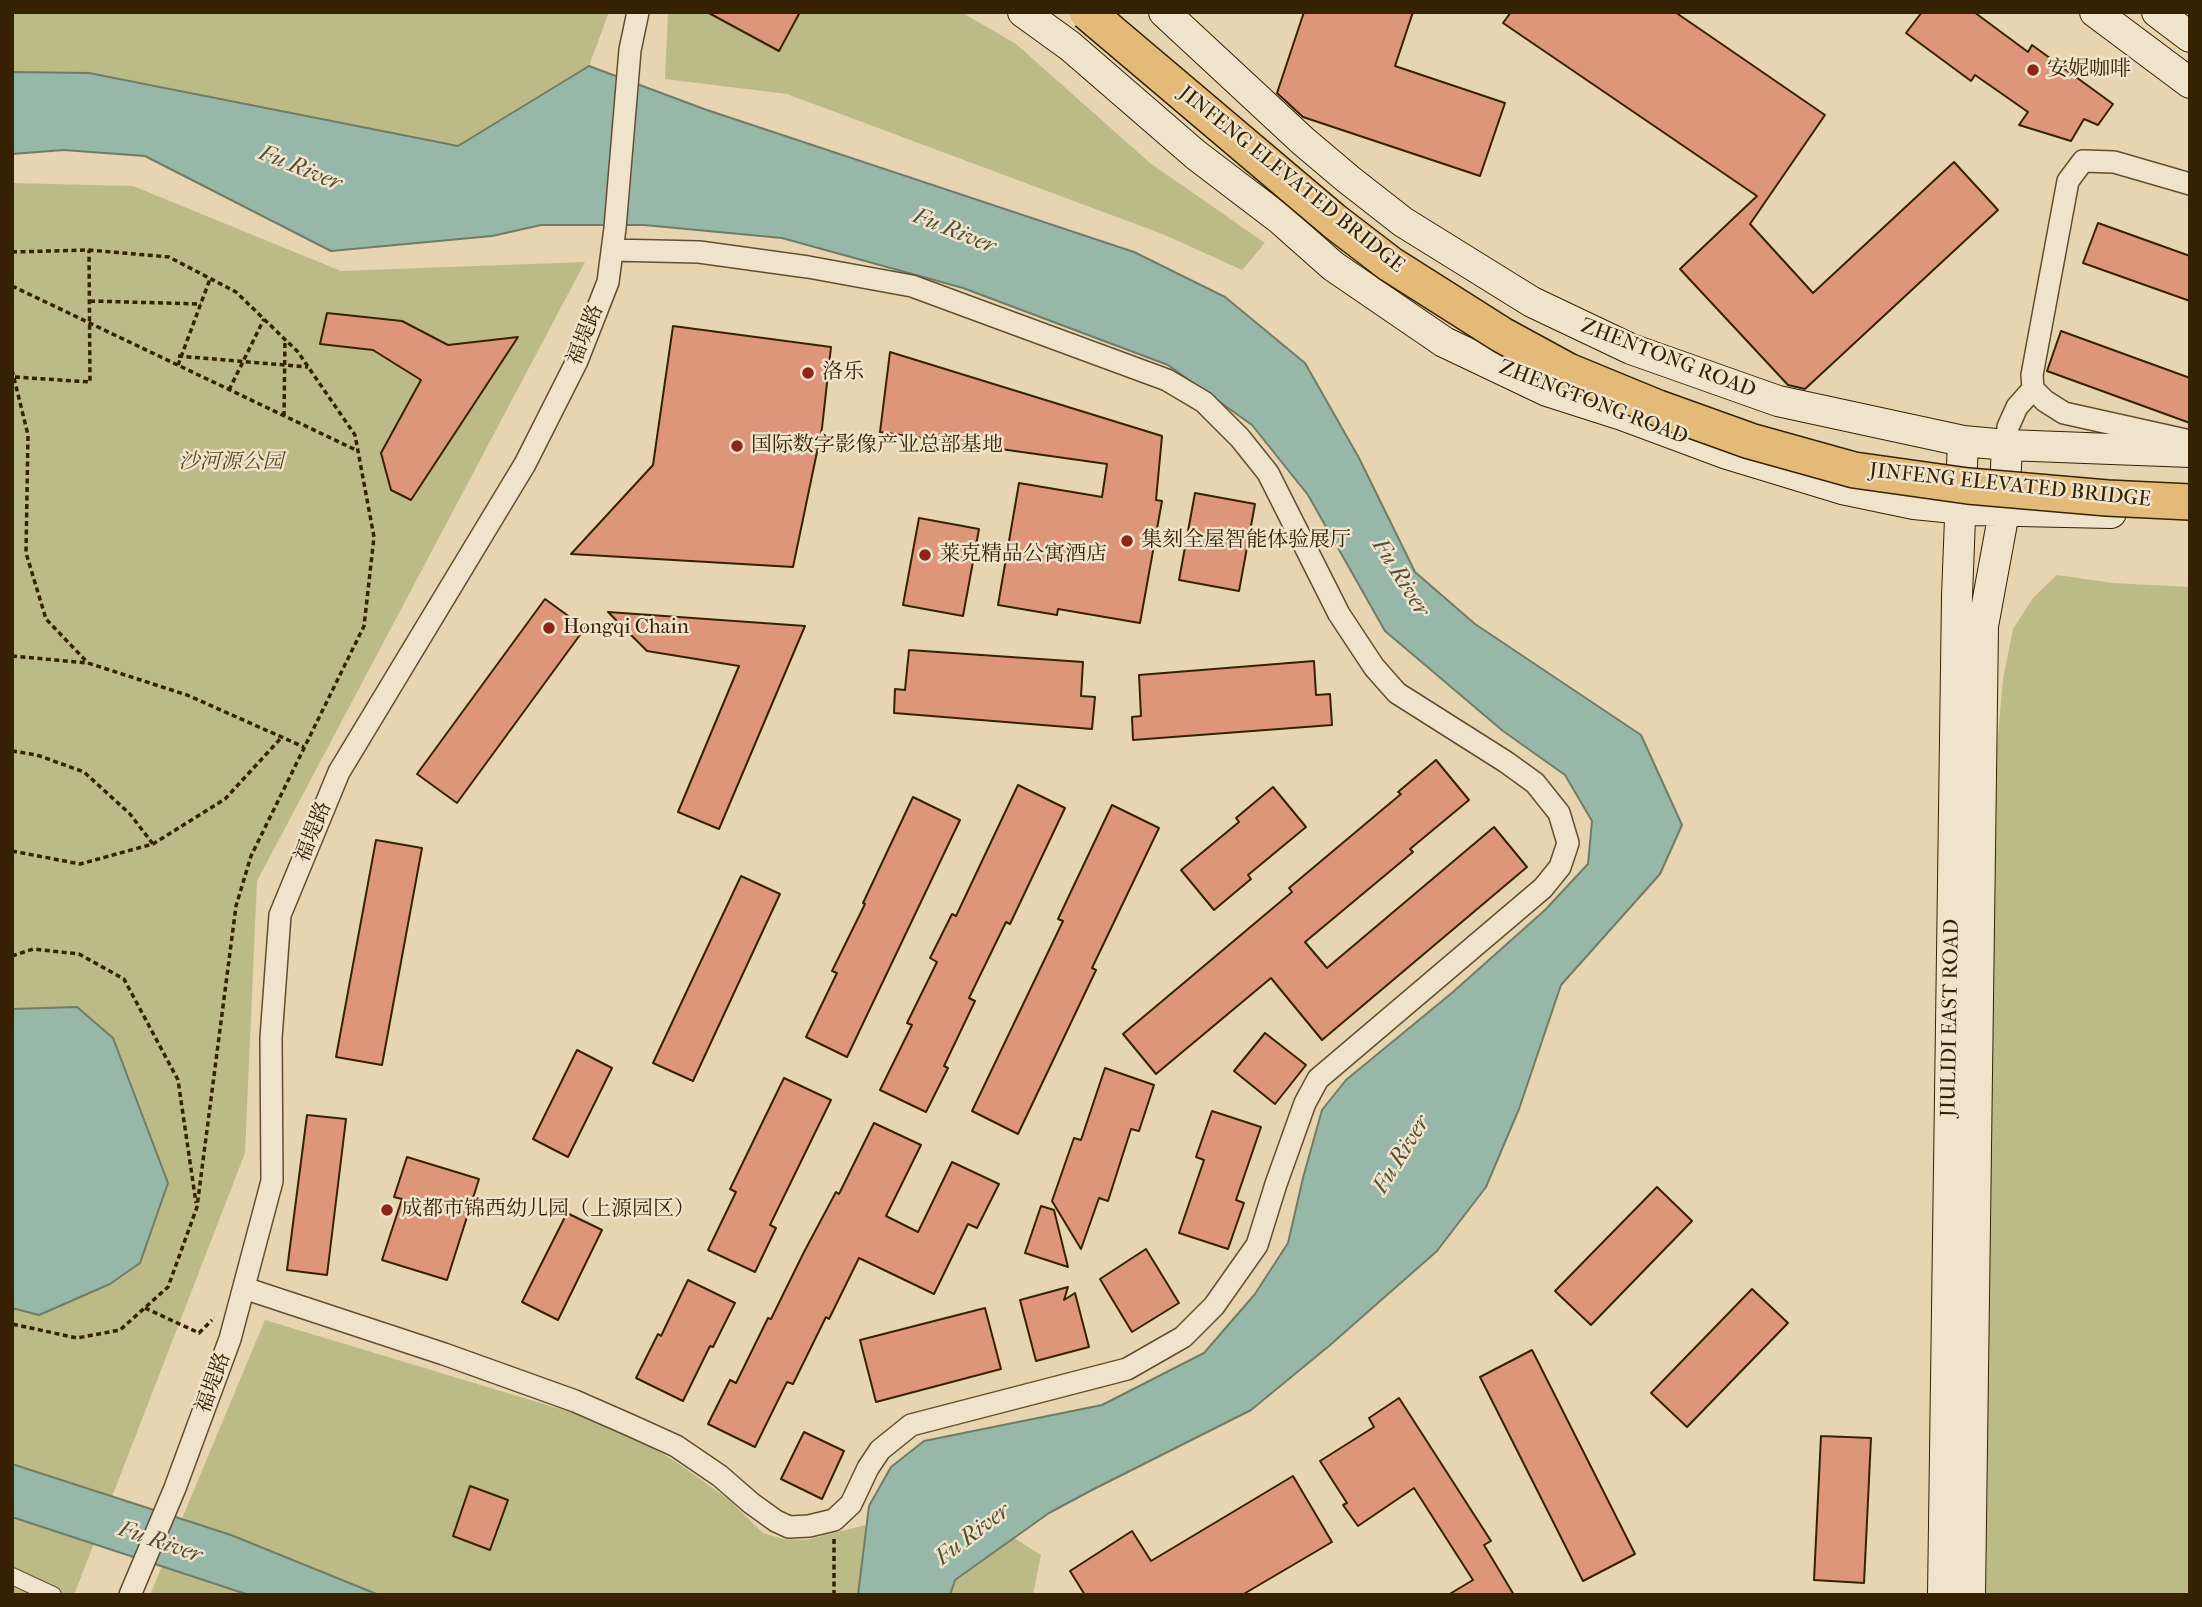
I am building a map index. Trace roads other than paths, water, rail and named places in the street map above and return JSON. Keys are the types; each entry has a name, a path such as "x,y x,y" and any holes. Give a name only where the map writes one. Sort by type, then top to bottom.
{"highway":[{"name":"JINFENG ELEVATED BRIDGE","path":"1087,12 1334,221 1390,264 1502,335 1568,371 1658,408 1750,441 1854,470 1968,486 2190,502"},
{"name":"JINFENG ELEVATED BRIDGE","path":"1116,12 1384,238 1532,330 1647,386 1819,443 1876,456 2190,480"}],"main road":[{"name":"ZHENGTONG ROAD","path":"1023,12 1070,46 1196,155 1280,219 1333,266 1444,342 1547,391 1622,415 1727,454 1842,489 1914,504 2004,512 2190,514"},
{"name":"ZHENTONG ROAD","path":"1164,12 1348,179 1403,222 1532,302 1631,349 1778,401 1963,441 2190,452"},
{"path":"2095,12 2190,83"},
{"path":"2157,12 2190,37"},
{"name":"JIULIDI EAST ROAD","path":"1943,1595 1963,441"},
{"path":"1970,1595 1983,626 2004,512 2007,444"}],"street":[{"name":"福堤路","path":"134,1586 175,1488 230,1339 272,1181 271,1038 281,915 339,772 525,464 577,361 608,282 630,50 638,12"},
{"path":"2190,184 2114,162 2083,161 2068,181 2032,375 2033,389 2045,401 2064,413 2190,441"},
{"path":"244,1288 444,1354 575,1401 676,1446 720,1476 767,1515 789,1527 834,1520 851,1504 868,1468 880,1451 911,1425 1127,1369 1183,1337 1214,1306 1257,1245 1301,1115 1318,1079 1543,888 1560,867 1568,843 1559,813 1535,783 1397,693 1374,667 1339,614 1268,473 1240,438 1204,402 1167,380 912,286 699,251 612,250"},
{"path":"2007,444 2008,427 2017,407 2033,389"},
{"path":"12,1576 53,1595"}],"water":[{"name":"Fu River","path":"589,66 704,109 1134,252 1225,297 1305,363 1359,458 1415,572 1475,624 1641,735 1682,825 1660,874 1561,985 1519,1109 1486,1187 1437,1251 1251,1410 1049,1513 955,1580 950,1595 858,1595 869,1506 891,1467 924,1441 1102,1405 1204,1353 1255,1294 1288,1243 1322,1110 1346,1080 1453,992 1545,910 1588,864 1592,821 1565,775 1503,731 1385,631 1308,495 1252,425 1168,365 963,288 782,238 644,225 541,225 492,236 331,251 145,156 64,150 12,154 12,72 89,73 458,146"},
{"path":"77,1007 113,1038 168,1183 140,1263 110,1284 39,1315 12,1308 12,1009"},
{"name":"Fu River","path":"12,1464 231,1535 379,1595 249,1595 12,1517"}],"place":[{"name":"安妮咖啡","path":"2033,70"},
{"name":"洛乐","path":"808,373"},
{"name":"国际数字影像产业总部基地","path":"737,446"},
{"name":"集刻全屋智能体验展厅","path":"1127,541"},
{"name":"莱克精品公寓酒店","path":"925,555"},
{"name":"Hongqi Chain","path":"549,628"},
{"name":"成都市锦西幼儿园（上源园区）","path":"387,1210"}],"park label":[{"name":"沙河源公园","path":"231,463"}]}
